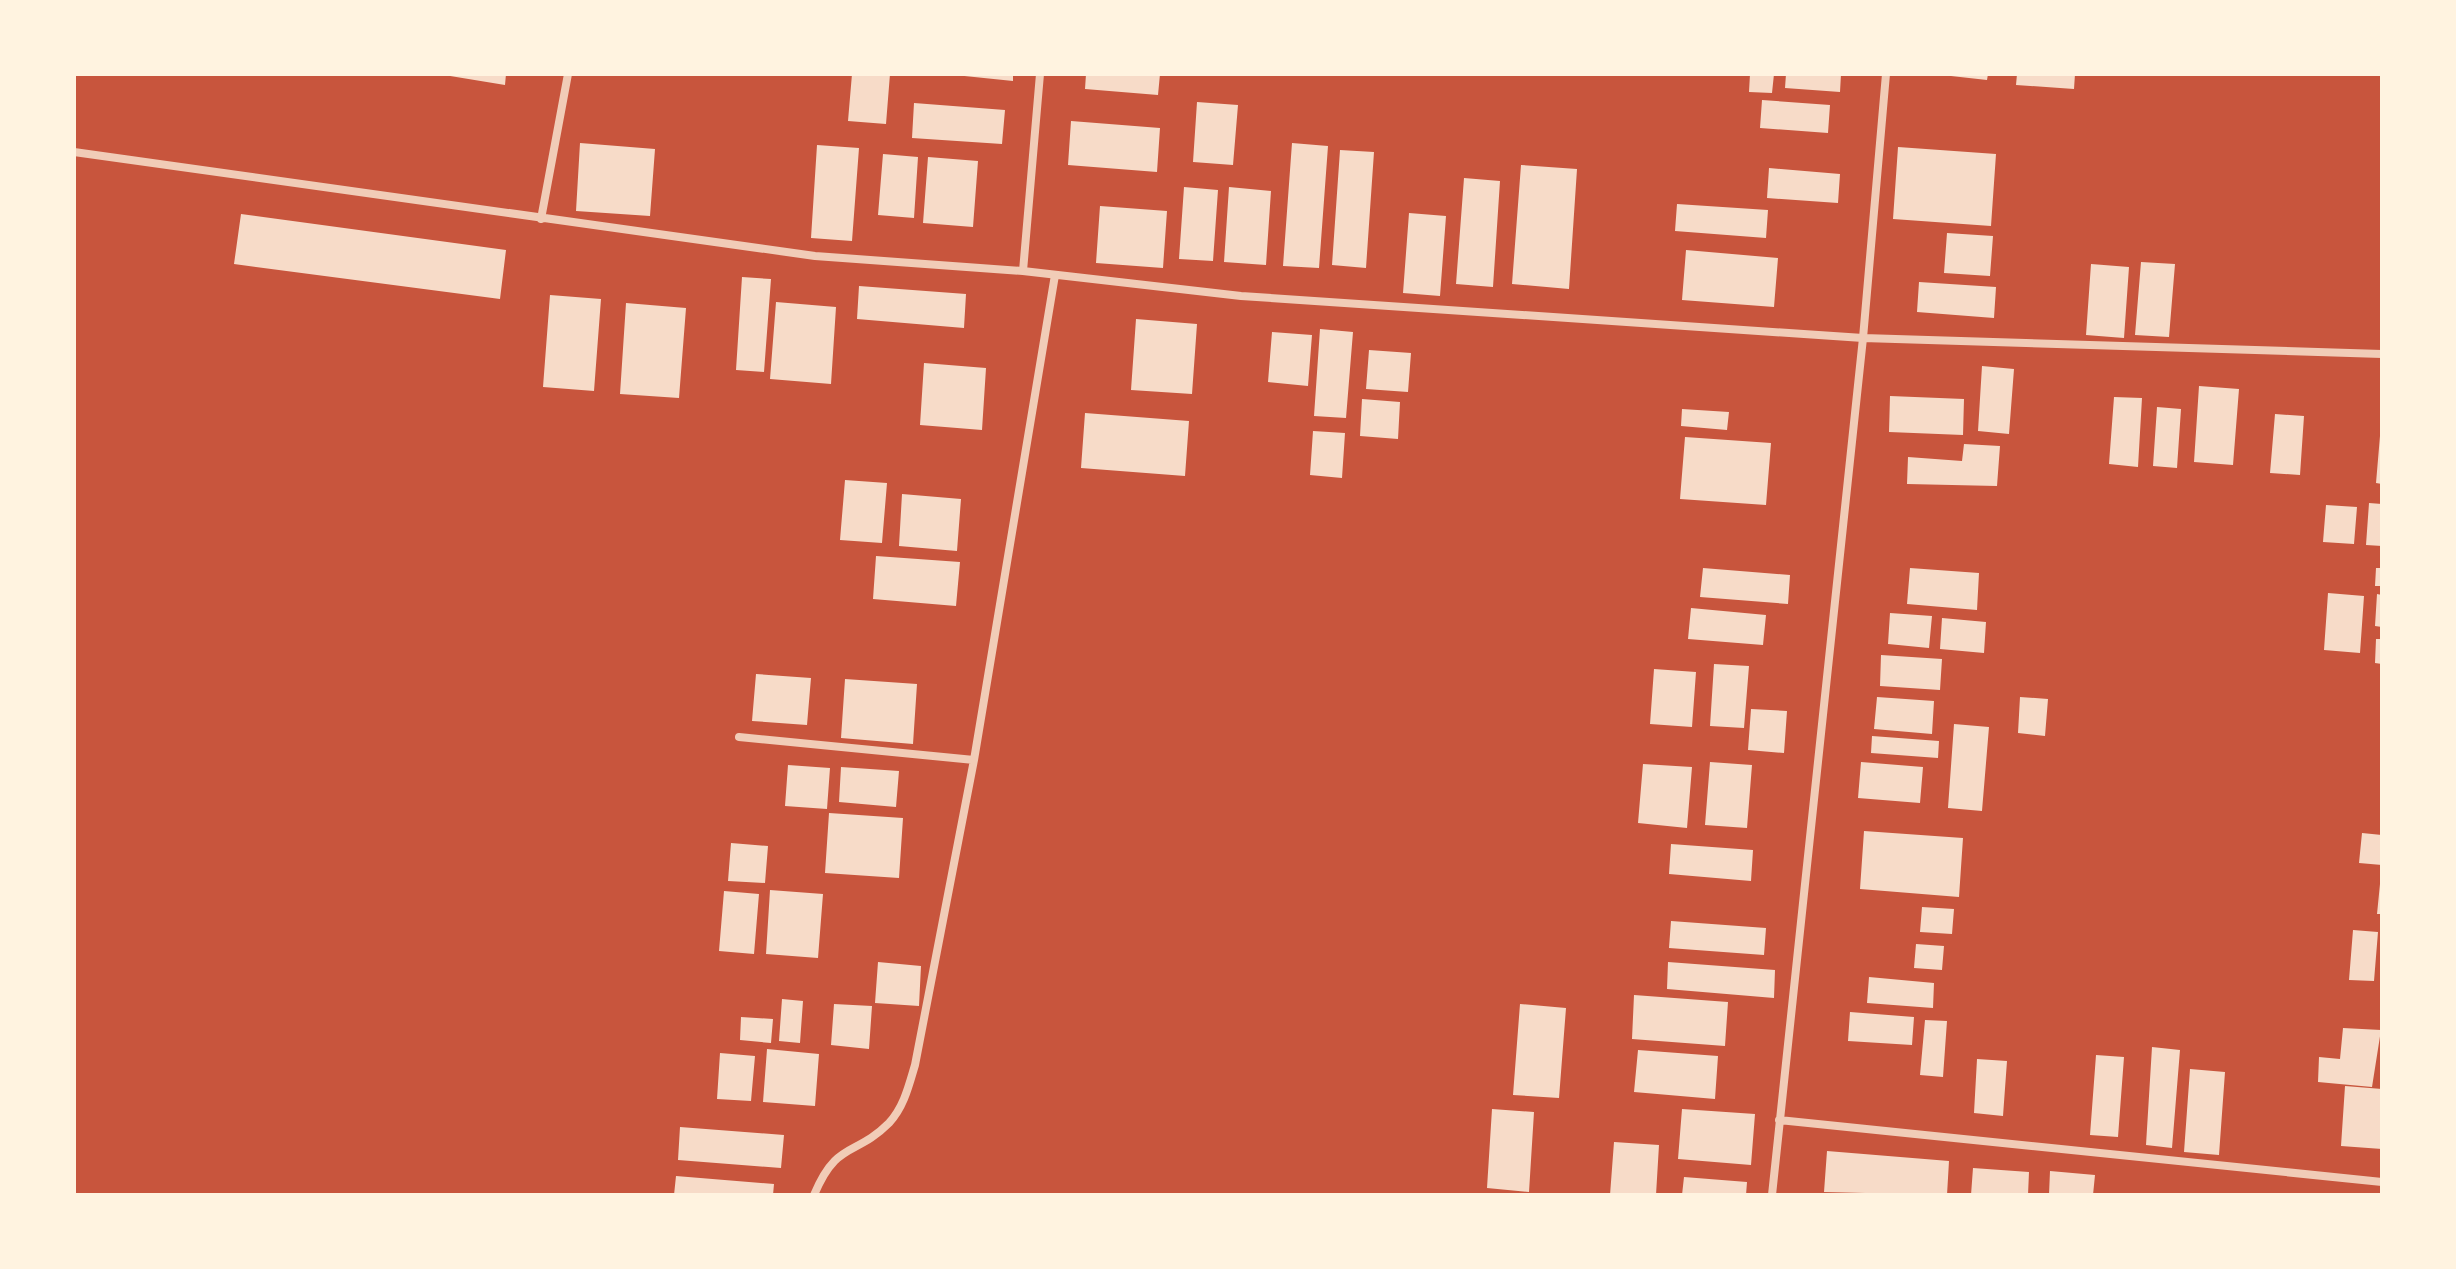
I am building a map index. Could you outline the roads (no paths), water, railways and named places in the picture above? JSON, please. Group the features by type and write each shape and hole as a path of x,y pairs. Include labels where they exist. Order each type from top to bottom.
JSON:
{"street":[{"path":"541,219 568,74"},
{"path":"1023,271 1040,74"},
{"path":"1772,1195 1863,338 1886,74"},
{"path":"74,152 815,256 1023,271 1241,296 1863,338 2382,354"},
{"path":"814,1195 824,1170 840,1153 872,1137 891,1121 906,1097 915,1065 974,760 1055,275"},
{"path":"739,737 974,760"},
{"path":"1779,1120 2382,1182"}]}
